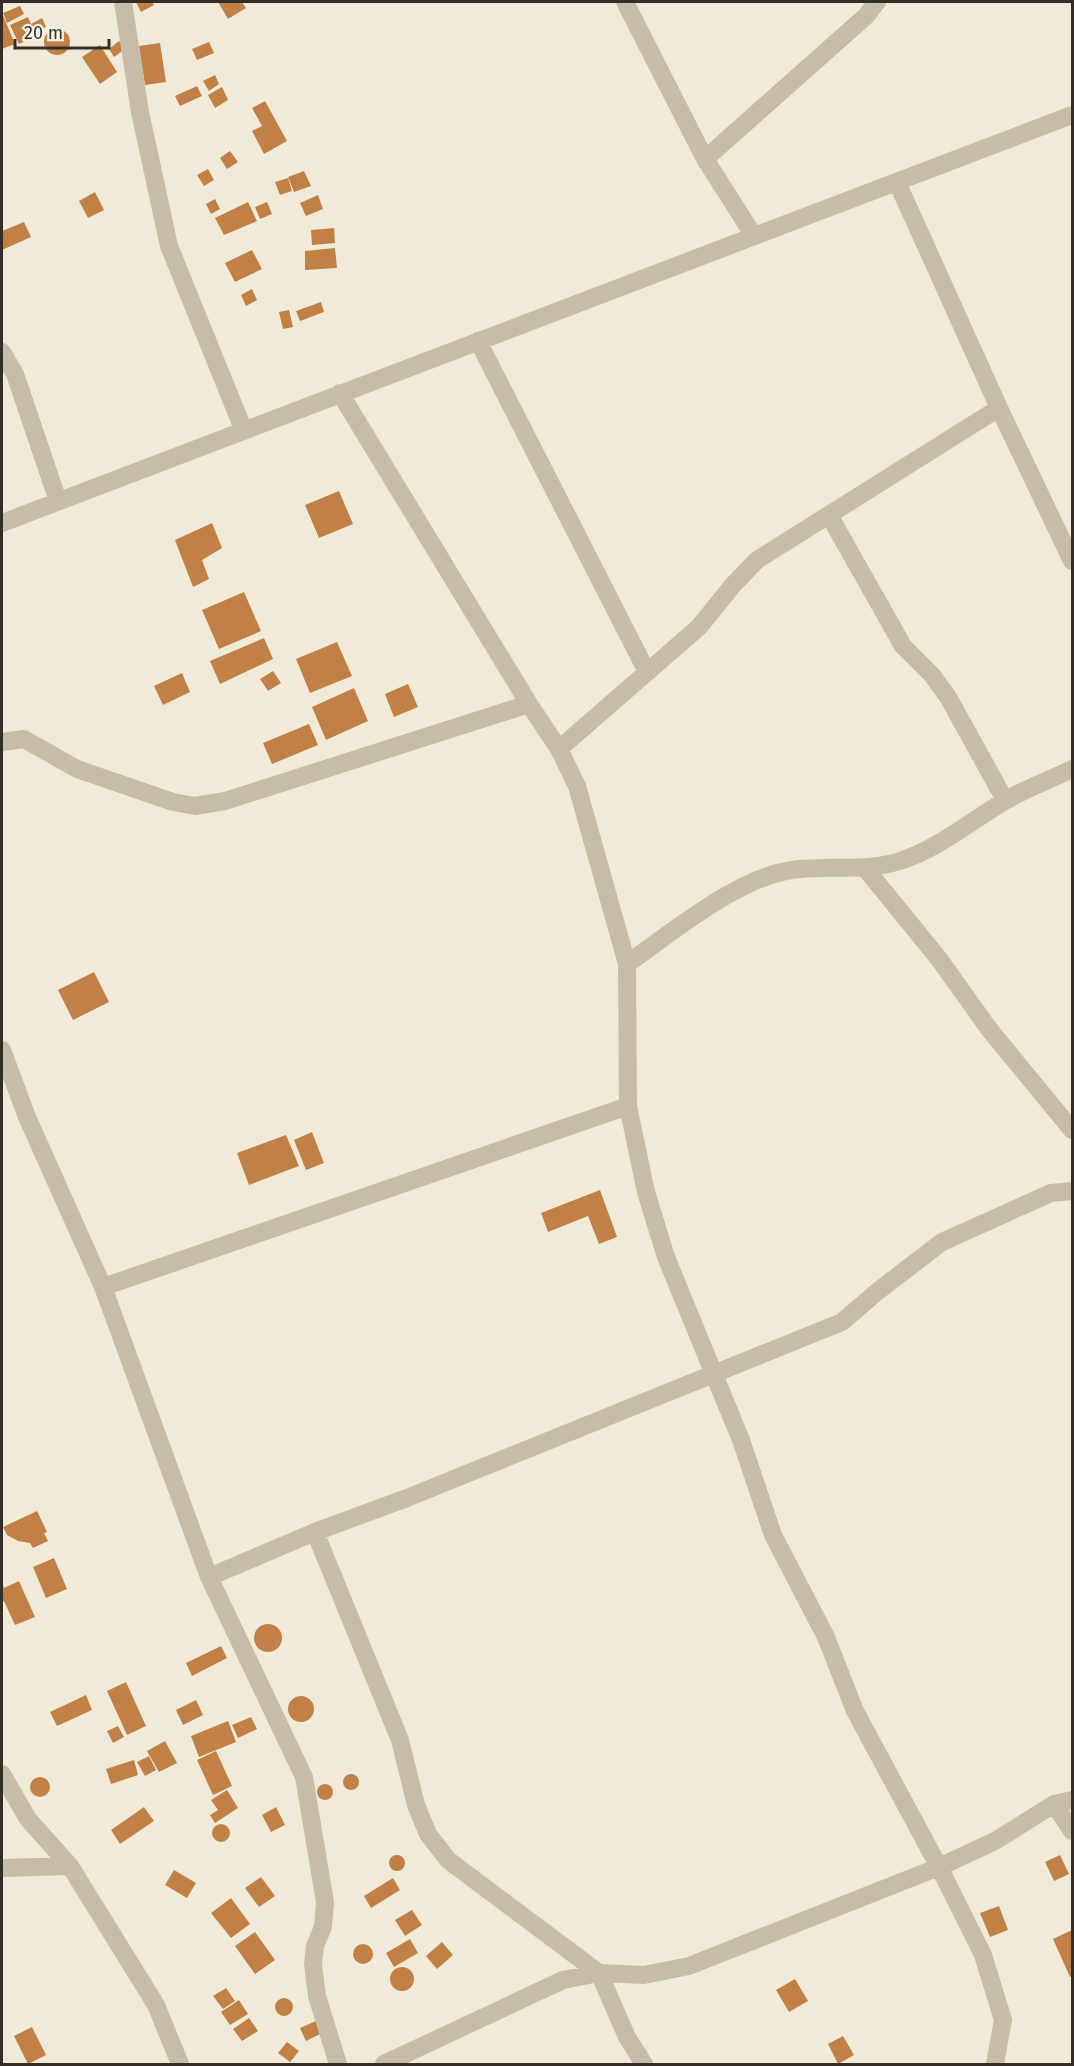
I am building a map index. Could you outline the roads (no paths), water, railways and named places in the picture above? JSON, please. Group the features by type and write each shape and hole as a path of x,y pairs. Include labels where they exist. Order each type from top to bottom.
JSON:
{"street":[{"path":"123,2 140,112 169,246 244,431"},
{"path":"625,2 705,159 754,236"},
{"path":"705,159 866,15 877,2"},
{"path":"2,523 1072,115"},
{"path":"897,182 999,408 1072,561"},
{"path":"478,341 647,672"},
{"path":"2,352 15,374 58,501"},
{"path":"340,393 529,704 559,749 577,786 627,964 628,1106 646,1192 666,1257 741,1440 773,1535 826,1637 855,1711 939,1868 982,1955 1003,2020 995,2064"},
{"path":"559,749 699,627 757,560 999,408"},
{"path":"829,515 903,646 932,675 948,697 1005,800"},
{"path":"2,742 24,739 77,769 173,802 195,806 225,801 529,704"},
{"path":"627,964 728,895 758,879 791,870 865,868 901,861 941,841 1005,800 1072,769"},
{"path":"865,868 939,959 989,1029 1072,1130"},
{"path":"2,1050 27,1117 103,1287 209,1577 304,1777 325,1902 323,1927 315,1946 313,1964 318,1996 338,2064"},
{"path":"103,1287 628,1106"},
{"path":"209,1577 315,1532 408,1498 484,1465 842,1322 942,1242 1051,1193 1072,1191"},
{"path":"315,1532 400,1740 416,1805 428,1834 448,1860 599,1973 627,2037 644,2064"},
{"path":"2,1774 28,1819 70,1866 156,2005 180,2064"},
{"path":"384,2064 563,1980 599,1973 644,1975 689,1966 939,1868 995,1841 1054,1804 1072,1800"},
{"path":"1054,1804 1072,1831"},
{"path":"2,1868 70,1866"}]}
